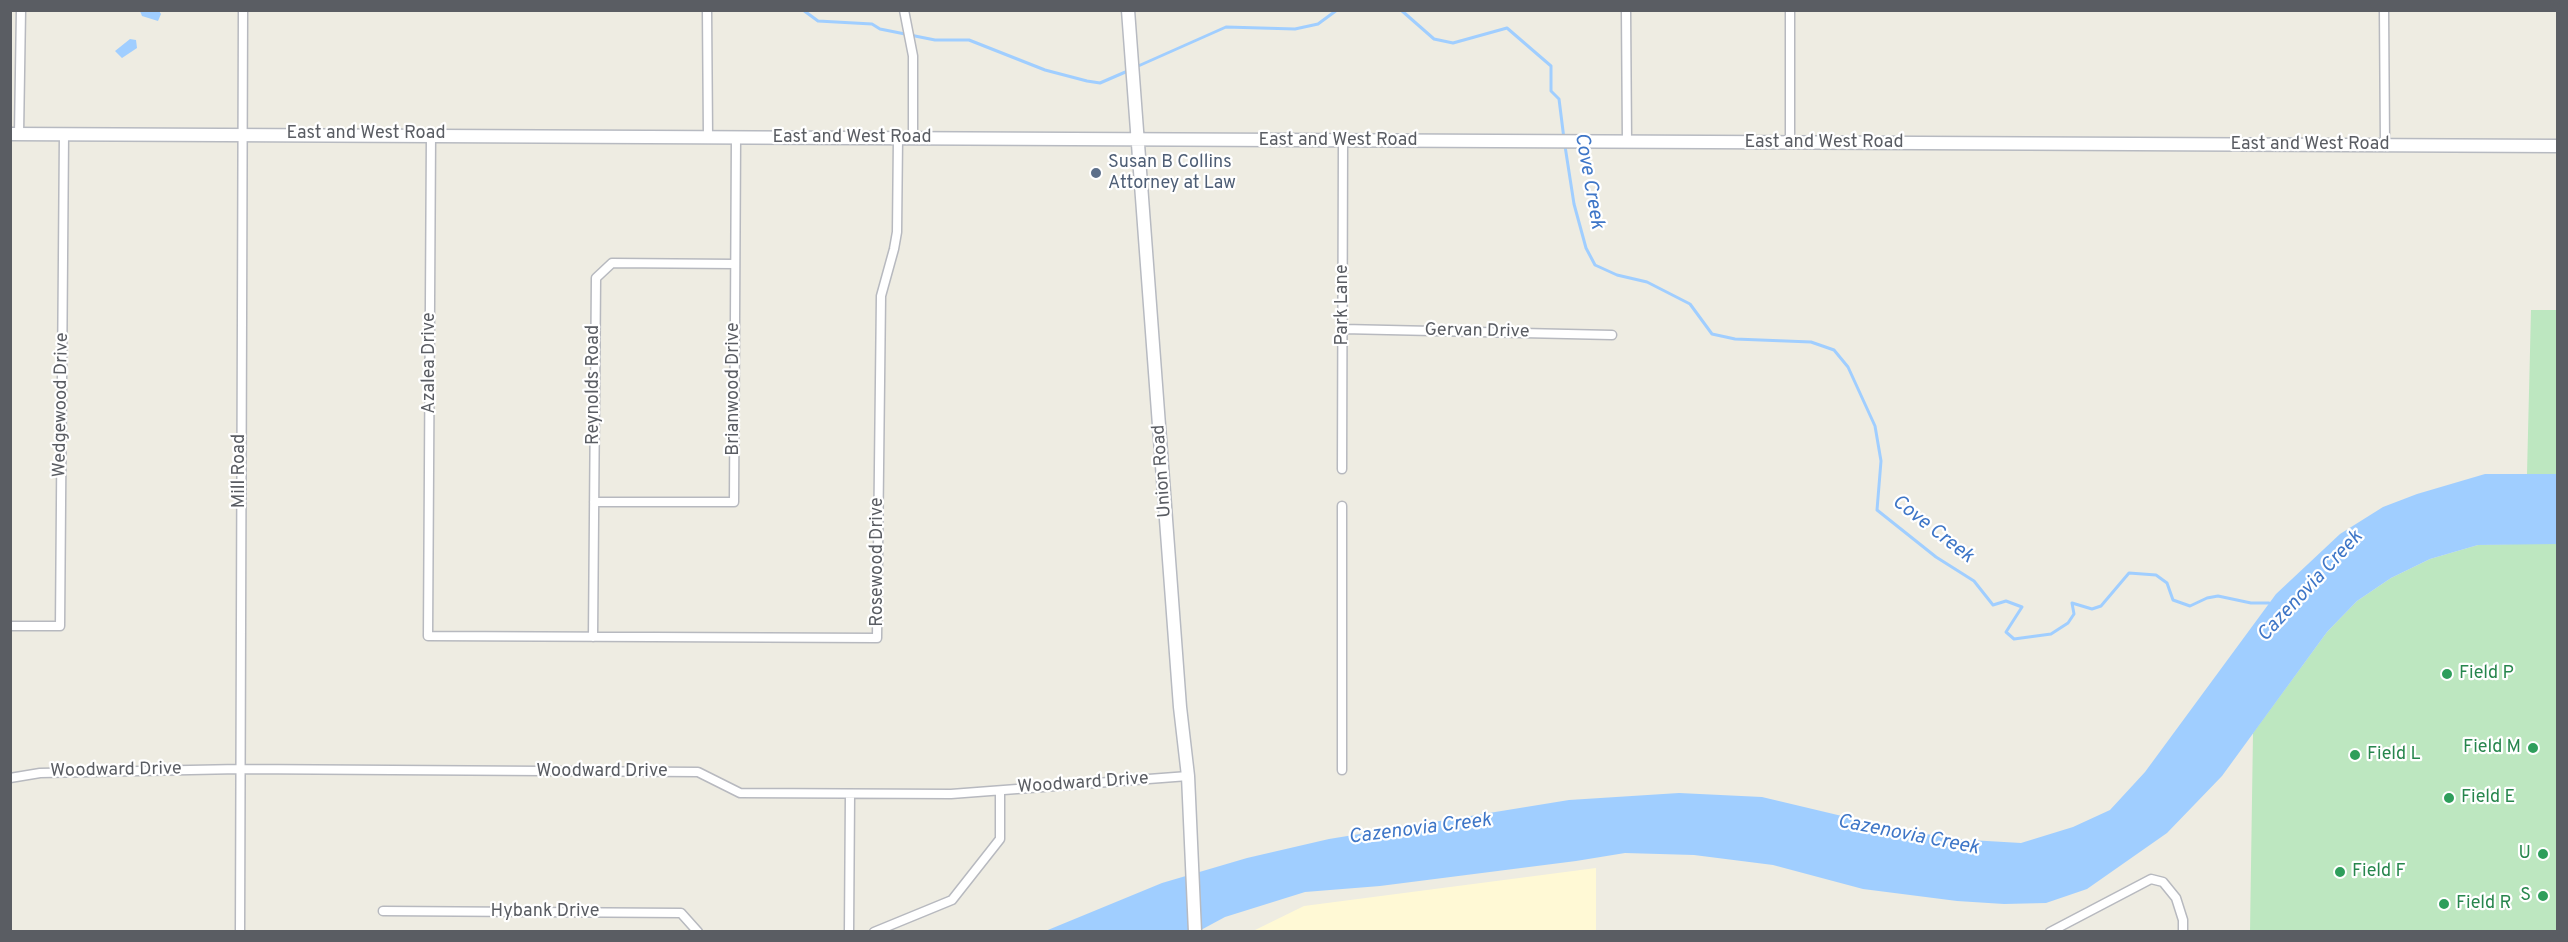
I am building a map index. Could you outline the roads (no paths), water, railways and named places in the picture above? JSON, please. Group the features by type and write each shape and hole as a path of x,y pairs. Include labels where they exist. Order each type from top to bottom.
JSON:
{"street":[{"path":"15,134 21,10"},
{"name":"Mill Road","path":"240,932 243,10"},
{"path":"707,10 708,137"},
{"path":"904,10 913,57 913,138"},
{"name":"Union Road","path":"1128,10 1188,776 1195,932"},
{"path":"1626,10 1627,142"},
{"path":"1790,10 1790,143"},
{"path":"2384,10 2385,145"},
{"name":"East and West Road","path":"15,134 243,133 1138,140 2558,146"},
{"name":"Wedgewood Drive","path":"10,626 60,626 64,134"},
{"name":"Azalea Drive","path":"428,592 431,134"},
{"name":"Brianwood Drive","path":"594,502 734,502 736,137"},
{"name":"Rosewood Drive","path":"428,592 428,636 877,638 881,296 897,232 898,138"},
{"name":"Park Lane","path":"1342,469 1343,141"},
{"name":"Reynolds Road","path":"593,637 596,278 612,263 735,264"},
{"name":"Gervan Drive","path":"1343,330 1612,335"},
{"path":"1342,506 1342,770"},
{"name":"Woodward Drive","path":"10,777 40,773 240,769 698,772 740,793 951,794 1188,776"},
{"path":"874,932 952,900 1000,839 1000,790"},
{"path":"849,932 850,794"},
{"path":"2050,932 2145,881 2158,880 2168,887 2180,909 2183,932"},
{"name":"Hybank Drive","path":"383,911 681,913 698,932"}],"water":[{"path":"140,11 159,11 161,14 158,21 142,16"},
{"path":"130,39 136,40 137,48 122,58 115,51"},
{"name":"Cazenovia Creek","path":"2485,474 2557,474 2557,544 2478,545 2430,559 2391,578 2357,601 2327,632 2222,776 2167,833 2087,889 2046,903 2004,904 1957,901 1863,889 1773,865 1694,855 1625,853 1380,886 1305,892 1225,917 1199,931 1043,932 1162,883 1247,858 1329,839 1569,800 1679,793 1762,797 1884,826 1953,839 2021,843 2073,827 2110,810 2145,772 2276,594 2340,534 2383,507 2417,494"}],"waterway":[{"name":"Cove Creek","path":"803,10 818,21 872,24 880,29 935,40 969,40 1045,70 1087,81 1100,83 1130,70"},
{"name":"Cove Creek","path":"1136,67 1226,27 1295,29 1318,24 1337,10"},
{"name":"Cove Creek","path":"1401,10 1434,39 1453,43 1507,28 1551,66 1551,91 1559,99 1564,139"},
{"name":"Cove Creek","path":"1565,146 1574,204 1586,248 1595,265 1617,275 1647,282 1690,304 1712,334 1735,339 1811,342 1834,350 1848,367 1875,426 1881,461 1877,510 1936,557 1974,581 1993,605 2006,601 2022,607 2006,632 2014,639 2051,634 2068,623 2074,614 2072,603 2092,609 2101,606 2129,573 2156,575 2167,583 2173,600 2190,606 2207,598 2218,596 2251,603 2269,603"}],"place":[{"name":"Susan B Collins Attorney at Law","path":"1096,173"},
{"name":"Field P","path":"2447,674"},
{"name":"Field M","path":"2533,748"},
{"name":"Field L","path":"2355,755"},
{"name":"Field E","path":"2449,798"},
{"name":"U","path":"2543,854"},
{"name":"Field F","path":"2340,872"},
{"name":"S","path":"2543,896"},
{"name":"Field R","path":"2444,904"}]}
